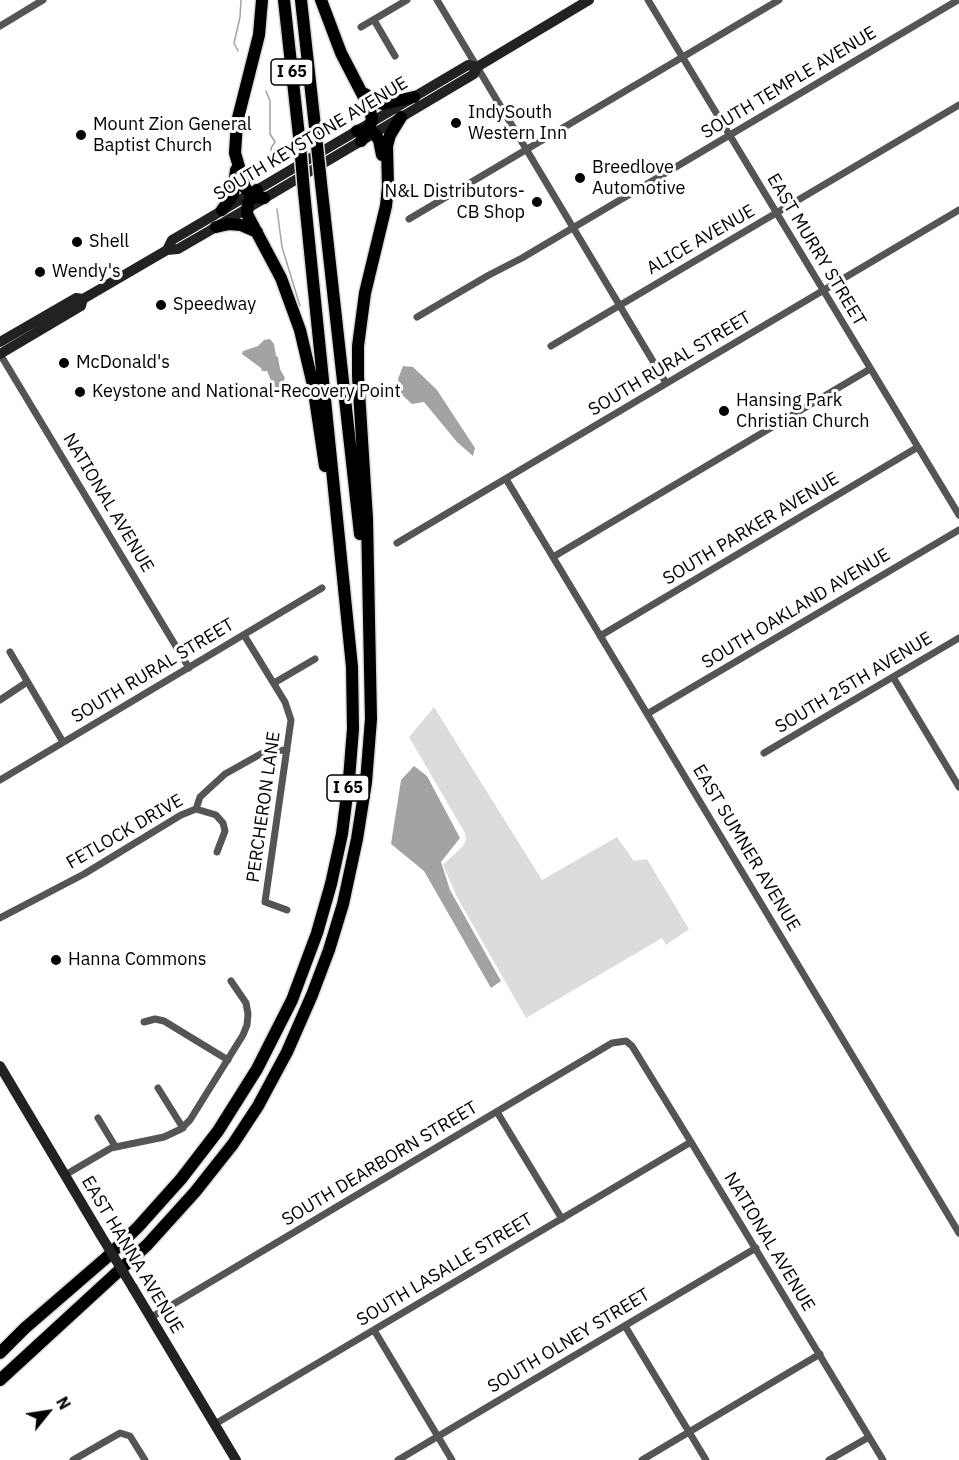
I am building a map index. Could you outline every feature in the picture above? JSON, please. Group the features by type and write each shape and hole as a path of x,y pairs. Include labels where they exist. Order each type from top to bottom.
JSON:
{"highway":[{"path":"222,210 233,195 237,162 235,139 237,122 259,35 262,0"},
{"name":"I 65","path":"0,1353 106,1258 153,1212 219,1131 247,1087 288,1008 320,923 342,834 353,729 352,667 284,0"},
{"name":"I 65","path":"0,1380 115,1276 178,1211 240,1134 287,1052 320,975 346,891 364,801 371,708 369,613 301,0"},
{"path":"321,0 341,54 370,109 366,132 379,140 387,167"},
{"path":"359,88 371,100 383,104 414,97"},
{"path":"369,613 367,519 358,346 365,293 386,206 388,140 401,117"},
{"path":"237,162 244,184 256,194 247,208 247,214 284,285 308,359 348,612"},
{"path":"216,227 229,224 247,226 257,232"},
{"path":"0,1391 115,1276"},
{"path":"0,1347 26,1328"}],"main road":[{"name":"SOUTH KEYSTONE AVENUE","path":"167,250 172,240 222,210 256,194 366,132 401,117 474,74 477,67 589,0"},
{"name":"SOUTH KEYSTONE AVENUE","path":"366,132 414,97 468,65 477,67"},
{"name":"SOUTH KEYSTONE AVENUE","path":"0,342 76,298 83,299 167,250 178,249 247,208"},
{"name":"SOUTH KEYSTONE AVENUE","path":"0,354 81,306 83,299"},
{"name":"EAST HANNA AVENUE","path":"0,1067 215,1424 232,1458"}],"street":[{"path":"0,26 43,0"},
{"path":"361,27 407,0"},
{"path":"437,0 666,383"},
{"name":"EAST MURRY STREET","path":"648,0 959,515"},
{"path":"410,219 779,0"},
{"name":"SOUTH TEMPLE AVENUE","path":"417,317 573,228 958,0"},
{"path":"374,20 395,56"},
{"name":"ALICE AVENUE","path":"551,346 959,105"},
{"name":"SOUTH RURAL STREET","path":"397,543 959,211"},
{"name":"NATIONAL AVENUE","path":"0,354 189,668"},
{"path":"553,557 870,369"},
{"name":"SOUTH PARKER AVENUE","path":"600,636 918,447"},
{"name":"EAST SUMNER AVENUE","path":"506,479 959,1233"},
{"name":"SOUTH OAKLAND AVENUE","path":"647,714 959,530"},
{"name":"SOUTH RURAL STREET","path":"0,780 322,588"},
{"name":"PERCHERON LANE","path":"244,635 285,702 291,720 265,902 287,910"},
{"name":"SOUTH 25TH AVENUE","path":"764,753 959,638"},
{"path":"10,652 63,742"},
{"path":"274,683 315,659"},
{"path":"893,677 959,788"},
{"path":"0,700 27,682"},
{"name":"FETLOCK DRIVE","path":"0,918 84,874 181,815 196,809 200,797 225,774 266,751 288,750"},
{"path":"196,809 216,815 223,823 225,831 217,852"},
{"path":"65,1175 115,1146 164,1137 183,1128 193,1116 243,1035 248,1019 246,1003 231,981"},
{"path":"144,1022 155,1019 164,1021 228,1060"},
{"name":"NATIONAL AVENUE","path":"626,1041 632,1046 691,1142 883,1460"},
{"name":"SOUTH DEARBORN STREET","path":"150,1318 612,1043 626,1041"},
{"path":"158,1088 183,1128"},
{"path":"497,1112 562,1219"},
{"path":"98,1118 115,1146"},
{"name":"SOUTH LASALLE STREET","path":"215,1424 691,1142"},
{"name":"SOUTH OLNEY STREET","path":"398,1460 756,1248"},
{"path":"625,1326 706,1460"},
{"path":"374,1330 452,1460"},
{"path":"642,1460 820,1354"},
{"path":"73,1460 120,1433 130,1436 145,1460"},
{"path":"829,1460 869,1437"}],"shaded area":[{"path":"270,339 274,344 280,369 285,378 283,382 285,385 281,391 273,385 267,371 262,371 242,354 243,351"},
{"path":"403,366 413,367 437,390 475,448 473,456 457,442 424,402 412,404 401,394 398,379"},
{"path":"434,707 542,880 617,837 634,861 647,859 689,929 666,945 662,938 526,1018 457,897 443,865 463,846 466,840 465,833 409,737"},
{"path":"414,766 427,776 460,838 441,862 450,890 501,981 491,988 424,871 391,844 401,780"}],"waterway":[{"path":"238,51 234,43 241,0"},
{"path":"266,91 270,101 270,134 275,142 271,148 273,165"},
{"path":"277,209 282,247 300,306"}],"place":[{"name":"IndySouth Western Inn","path":"456,123"},
{"name":"Mount Zion General Baptist Church","path":"81,135"},
{"name":"Breedlove Automotive","path":"580,178"},
{"name":"N&L Distributors- CB Shop","path":"537,202"},
{"name":"Shell","path":"77,242"},
{"name":"Wendy's","path":"40,272"},
{"name":"Speedway","path":"161,305"},
{"name":"McDonald's","path":"64,363"},
{"name":"Keystone and National-Recovery Point","path":"80,392"},
{"name":"Hansing Park Christian Church","path":"724,411"},
{"name":"Hanna Commons","path":"56,960"}]}
